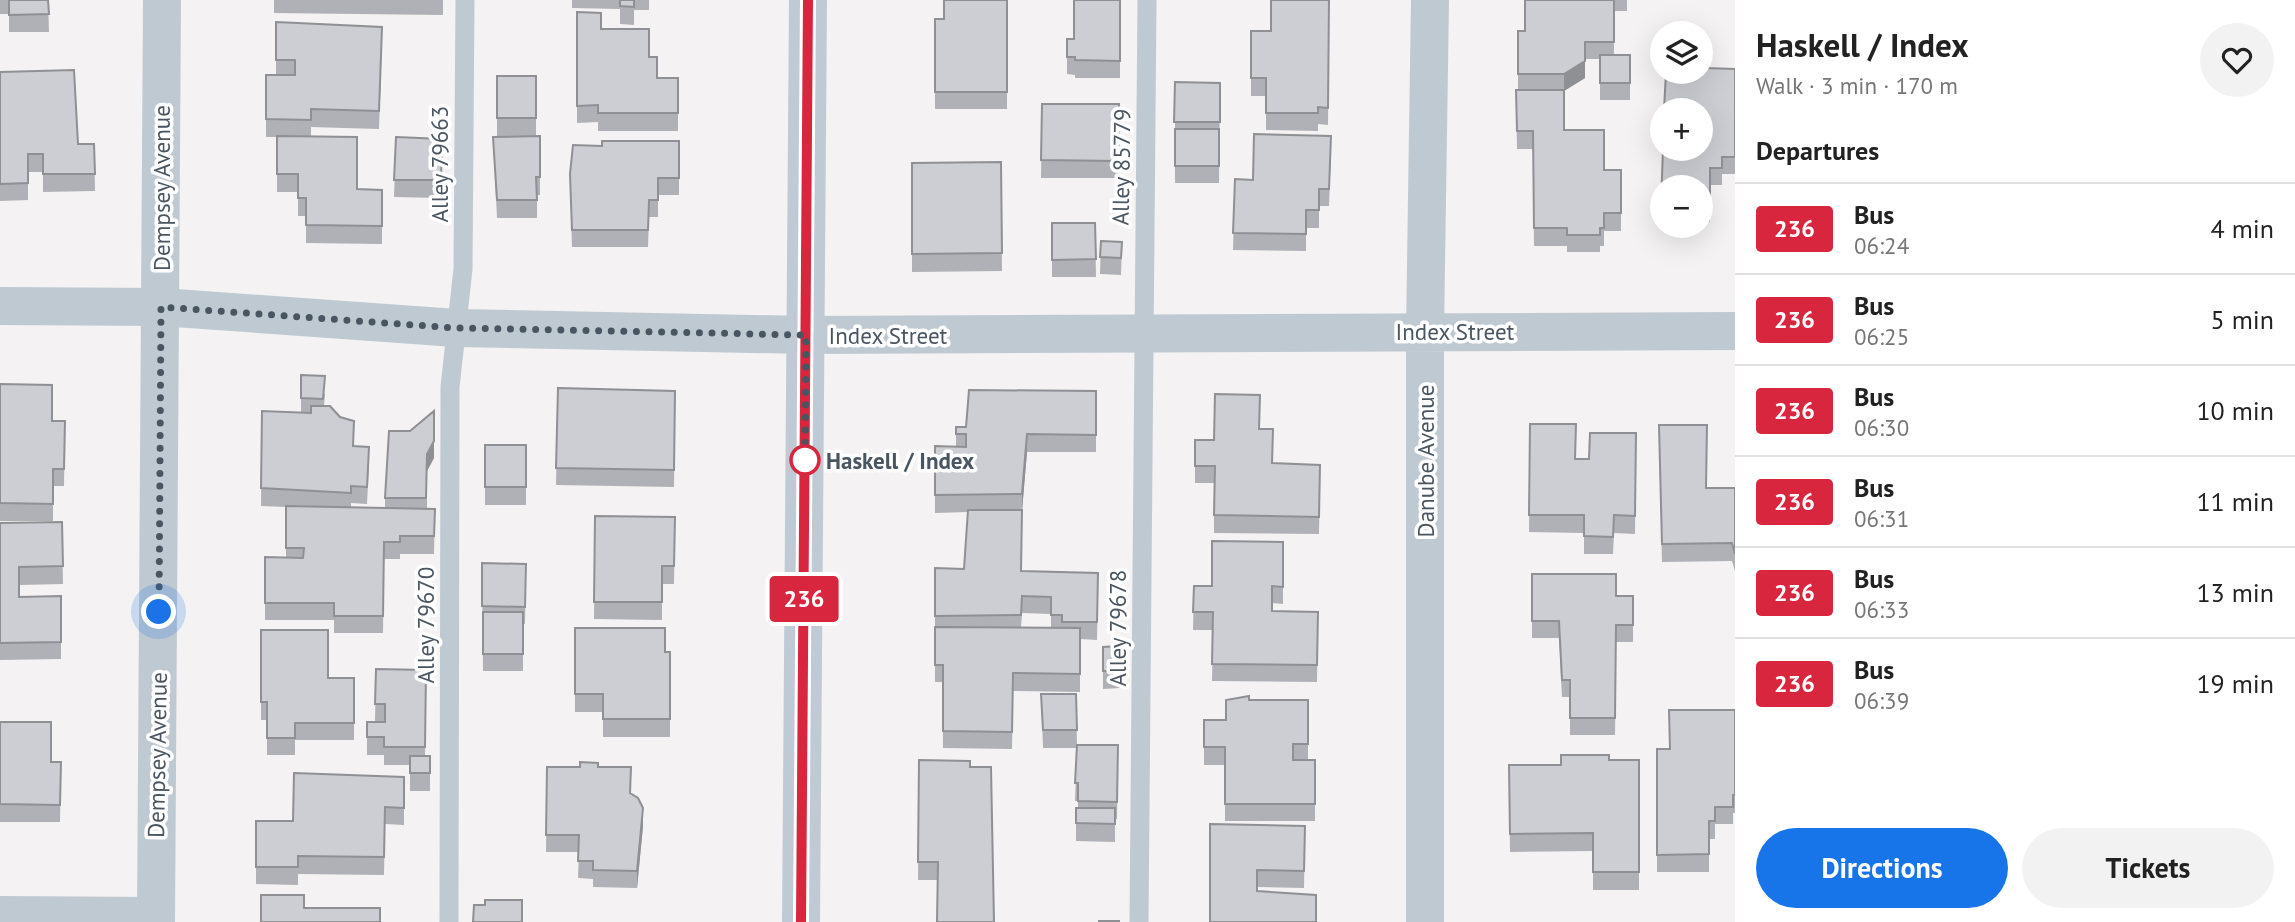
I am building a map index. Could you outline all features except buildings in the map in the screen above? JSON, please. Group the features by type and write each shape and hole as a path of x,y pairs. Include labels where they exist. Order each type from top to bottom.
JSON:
{"main road":[{"path":"801,922 808,0"}],"street":[{"name":"Dempsey Avenue","path":"156,919 162,0"},
{"name":"Danube Avenue","path":"1425,922 1425,331 1430,0"},
{"name":"Index Street","path":"0,306 161,307 456,328 806,335 1735,331"},
{"path":"0,915 156,919"}],"lane":[{"name":"Alley 79663","path":"456,328 463,269 465,0"},
{"name":"Alley 85779","path":"1143,335 1147,0"},
{"name":"Alley 79670","path":"449,922 450,387 456,328"},
{"name":"Alley 79678","path":"1139,922 1143,335"}],"bus line":[{"name":"236","path":"801,922 808,0"}],"place":[{"name":"Haskell / Index","path":"805,460"}],"route":[{"path":"159,612 161,307 456,328 806,335 805,466 805,460"}]}
